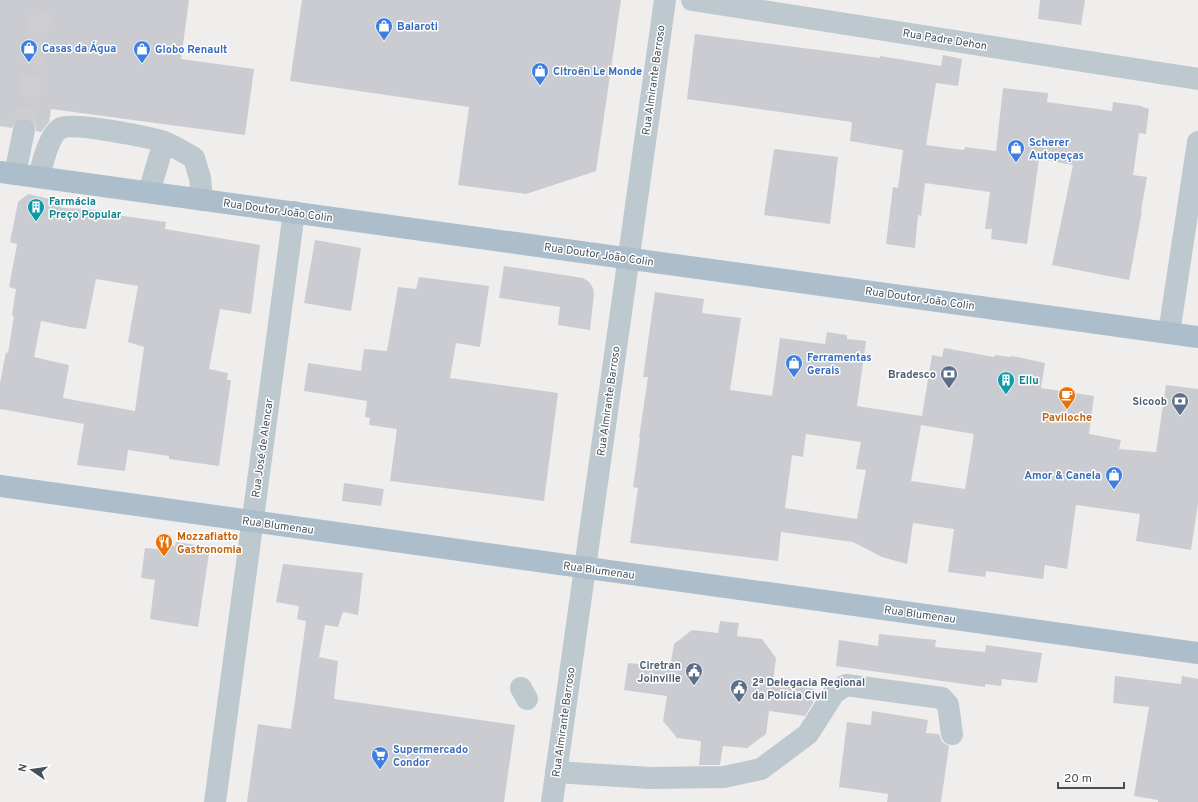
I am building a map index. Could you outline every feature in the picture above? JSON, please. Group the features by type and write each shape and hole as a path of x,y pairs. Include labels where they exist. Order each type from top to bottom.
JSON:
{"main road":[{"name":"Rua Doutor João Colin","path":"8,173 1198,337"},
{"name":"Rua Blumenau","path":"0,486 1198,653"}],"street":[{"name":"Rua Almirante Barroso","path":"552,802 665,0"},
{"name":"Rua Padre Dehon","path":"692,0 1198,79"},
{"path":"39,177 46,152 54,135 61,128 74,127 113,131 164,142 178,148 194,158 200,178 202,200"},
{"path":"8,173 24,130"},
{"path":"149,192 164,142"},
{"path":"1169,333 1198,142"},
{"name":"Rua José de Alencar","path":"215,802 294,212"},
{"path":"556,772 650,778 724,777 761,770 808,734 834,693 846,685 942,698 948,705 952,734"}],"building":[{"name":"Globo Renault","path":"0,0 189,0 181,59 254,69 245,135 51,109 49,122 41,132 36,131 36,126 33,121 26,118 20,118 15,121 12,128 0,126"},
{"path":"302,0 621,0 596,171 526,194 458,185 469,107 290,81"},
{"path":"1040,0 1085,0 1081,25 1038,19"},
{"path":"695,34 880,58 880,56 941,66 943,55 962,59 958,86 936,83 926,145 964,150 965,147 996,151 1003,88 1048,93 1047,102 1112,111 1113,102 1142,106 1149,109 1146,134 1139,133 1133,175 1147,177 1129,280 1052,265 1073,165 1039,159 1027,244 991,239 992,229 985,229 990,192 925,183 921,216 918,215 915,248 886,244 893,187 898,188 903,150 850,141 852,122 687,99"},
{"path":"774,149 838,157 830,224 764,215"},
{"path":"28,194 63,202 61,208 89,209 109,212 109,214 166,222 165,229 260,245 251,314 220,309 209,369 228,373 227,380 231,380 219,466 169,459 169,456 128,450 125,471 77,465 84,424 0,409 0,383 6,352 8,353 14,316 12,315 16,289 9,287 17,244 10,242 18,202","holes":["96,279 138,286 128,342 144,347 135,411 63,398 69,365 34,357 41,321 86,329"]},
{"path":"315,240 361,248 351,311 304,303"},
{"path":"504,266 583,278 589,282 593,288 594,294 590,330 558,325 560,307 499,298"},
{"path":"419,277 489,286 480,347 456,343 450,378 558,393 544,501 390,481 397,429 369,425 370,418 365,417 367,401 304,391 308,363 361,371 364,349 387,351 398,287 416,289"},
{"path":"655,292 704,299 702,313 741,318 730,390 772,396 780,338 825,344 827,332 847,335 847,339 866,341 857,406 922,416 932,355 942,357 944,348 994,357 995,355 1012,356 1045,363 1041,388 1094,396 1089,434 1121,440 1119,449 1156,452 1166,385 1198,389 1198,504 1191,550 1136,541 1140,514 1076,505 1067,569 1045,565 1043,579 986,571 985,577 948,572 954,529 913,523 907,564 882,557 853,542 781,532 778,561 630,543 638,488 633,487 648,377 643,377","holes":["921,425 974,434 965,489 911,481","806,434 861,442 856,469 866,470 857,519 785,508 792,455 803,457"]},
{"path":"344,483 384,489 381,506 342,501"},
{"path":"176,542 210,547 198,627 150,619 155,580 141,578 145,548 169,550 170,545 175,546"},
{"name":"Supermercado Condor","path":"283,564 363,573 358,615 343,612 338,627 325,625 319,657 338,661 334,699 515,725 504,802 247,802 258,724 291,729 306,621 297,619 299,606 276,602"},
{"name":"2ª Delegacia Regional da Polícia Civil","path":"720,621 739,623 737,636 762,639 776,658 773,682 815,689 813,703 805,716 769,711 766,734 747,748 723,746 720,765 699,765 701,741 677,738 663,721 667,696 624,690 628,663 670,667 674,644 692,630 718,633"},
{"path":"879,634 936,640 935,647 985,652 986,645 1042,653 1037,683 1002,679 1001,686 985,684 985,687 836,666 839,640 878,646"},
{"path":"1115,676 1181,684 1182,676 1198,679 1198,802 1158,802 1158,800 1134,796 1149,707 1113,703"},
{"path":"872,711 928,720 926,733 939,734 942,742 949,746 941,802 887,802 888,794 839,787 847,722 871,725"}],"tunnel":[{"path":"24,130 42,0"}],"place":[{"name":"Balaroti","path":"384,41"},
{"name":"Casas da Água","path":"29,63"},
{"name":"Globo Renault","path":"142,64"},
{"name":"Citroën Le Monde","path":"540,86"},
{"name":"Scherer Autopeças","path":"1016,163"},
{"name":"Farmácia Preço Popular","path":"36,222"},
{"name":"Ferramentas Gerais","path":"794,378"},
{"name":"Bradesco","path":"949,389"},
{"name":"Ellu","path":"1006,395"},
{"name":"Paviloche","path":"1067,410"},
{"name":"Sicoob","path":"1180,416"},
{"name":"Amor & Canela","path":"1114,490"},
{"name":"Mozzafiatto Gastronomia","path":"164,557"},
{"name":"Ciretran Joinville","path":"694,686"},
{"name":"2ª Delegacia Regional da Polícia Civil","path":"739,703"},
{"name":"Supermercado Condor","path":"380,770"}]}
